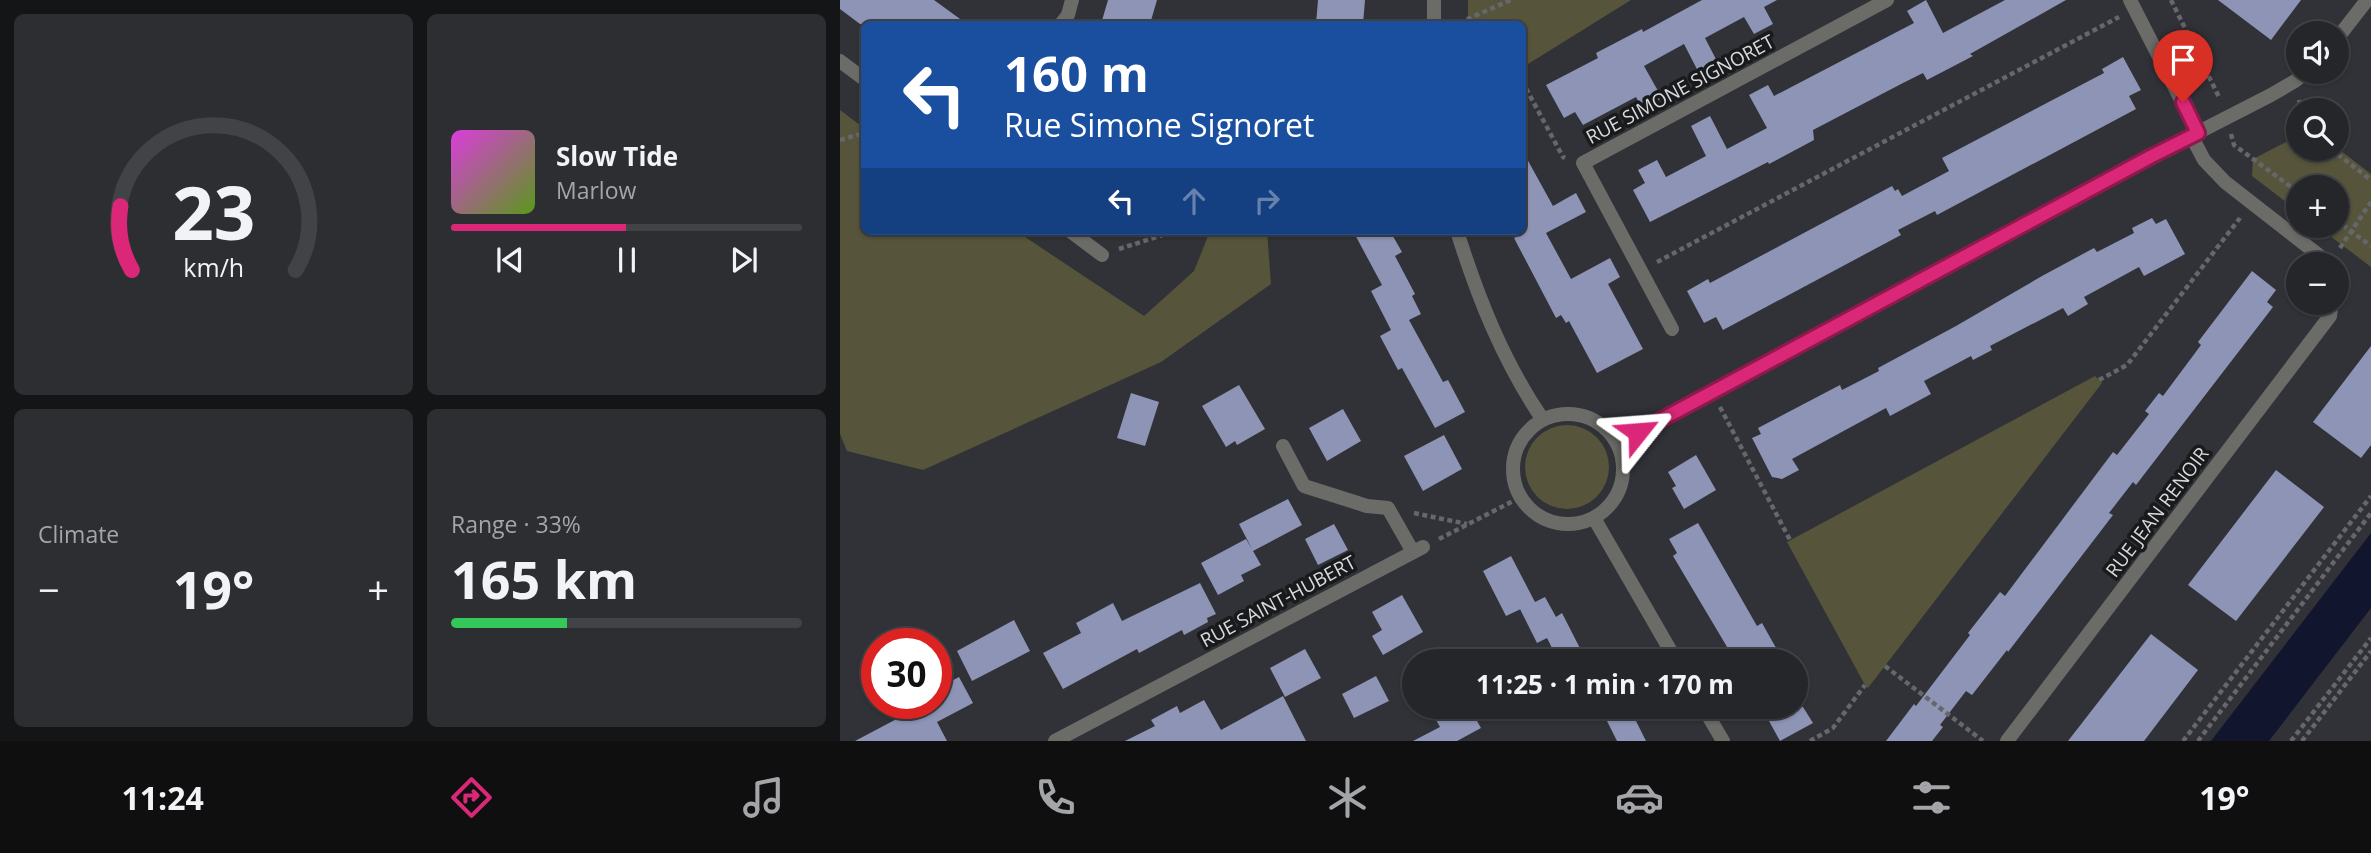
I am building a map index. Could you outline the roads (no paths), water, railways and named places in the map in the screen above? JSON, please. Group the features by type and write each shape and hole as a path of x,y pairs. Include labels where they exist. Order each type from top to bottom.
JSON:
{"street":[{"path":"1063,21 1072,0"},
{"path":"1434,0 1434,21"},
{"name":"RUE SIMONE SIGNORET","path":"1672,329 1583,163 1887,0"},
{"path":"2349,23 2367,0"},
{"path":"2132,4 2195,135 2204,160 2225,182 2314,252"},
{"path":"840,61 861,77"},
{"path":"1618,446 1638,432 2140,162 2291,84"},
{"path":"1075,235 1102,255"},
{"path":"1458,235 1491,329 1515,376 1543,420"},
{"name":"RUE JEAN RENOIR","path":"2007,741 2330,315"},
{"path":"1559,414 1577,414 1594,420 1608,431 1618,446 1623,461 1623,478 1617,494 1607,508 1594,518 1561,524 1546,519 1531,510 1514,481 1513,463 1518,445 1528,430 1559,414"},
{"name":"RUE SAINT-HUBERT","path":"1055,741 1418,550 1388,508 1367,506 1304,485 1283,446"},
{"path":"1594,518 1670,649"},
{"path":"1710,719 1723,741"}],"water":[{"path":"2371,533 2371,608 2269,741 2211,741"}]}
